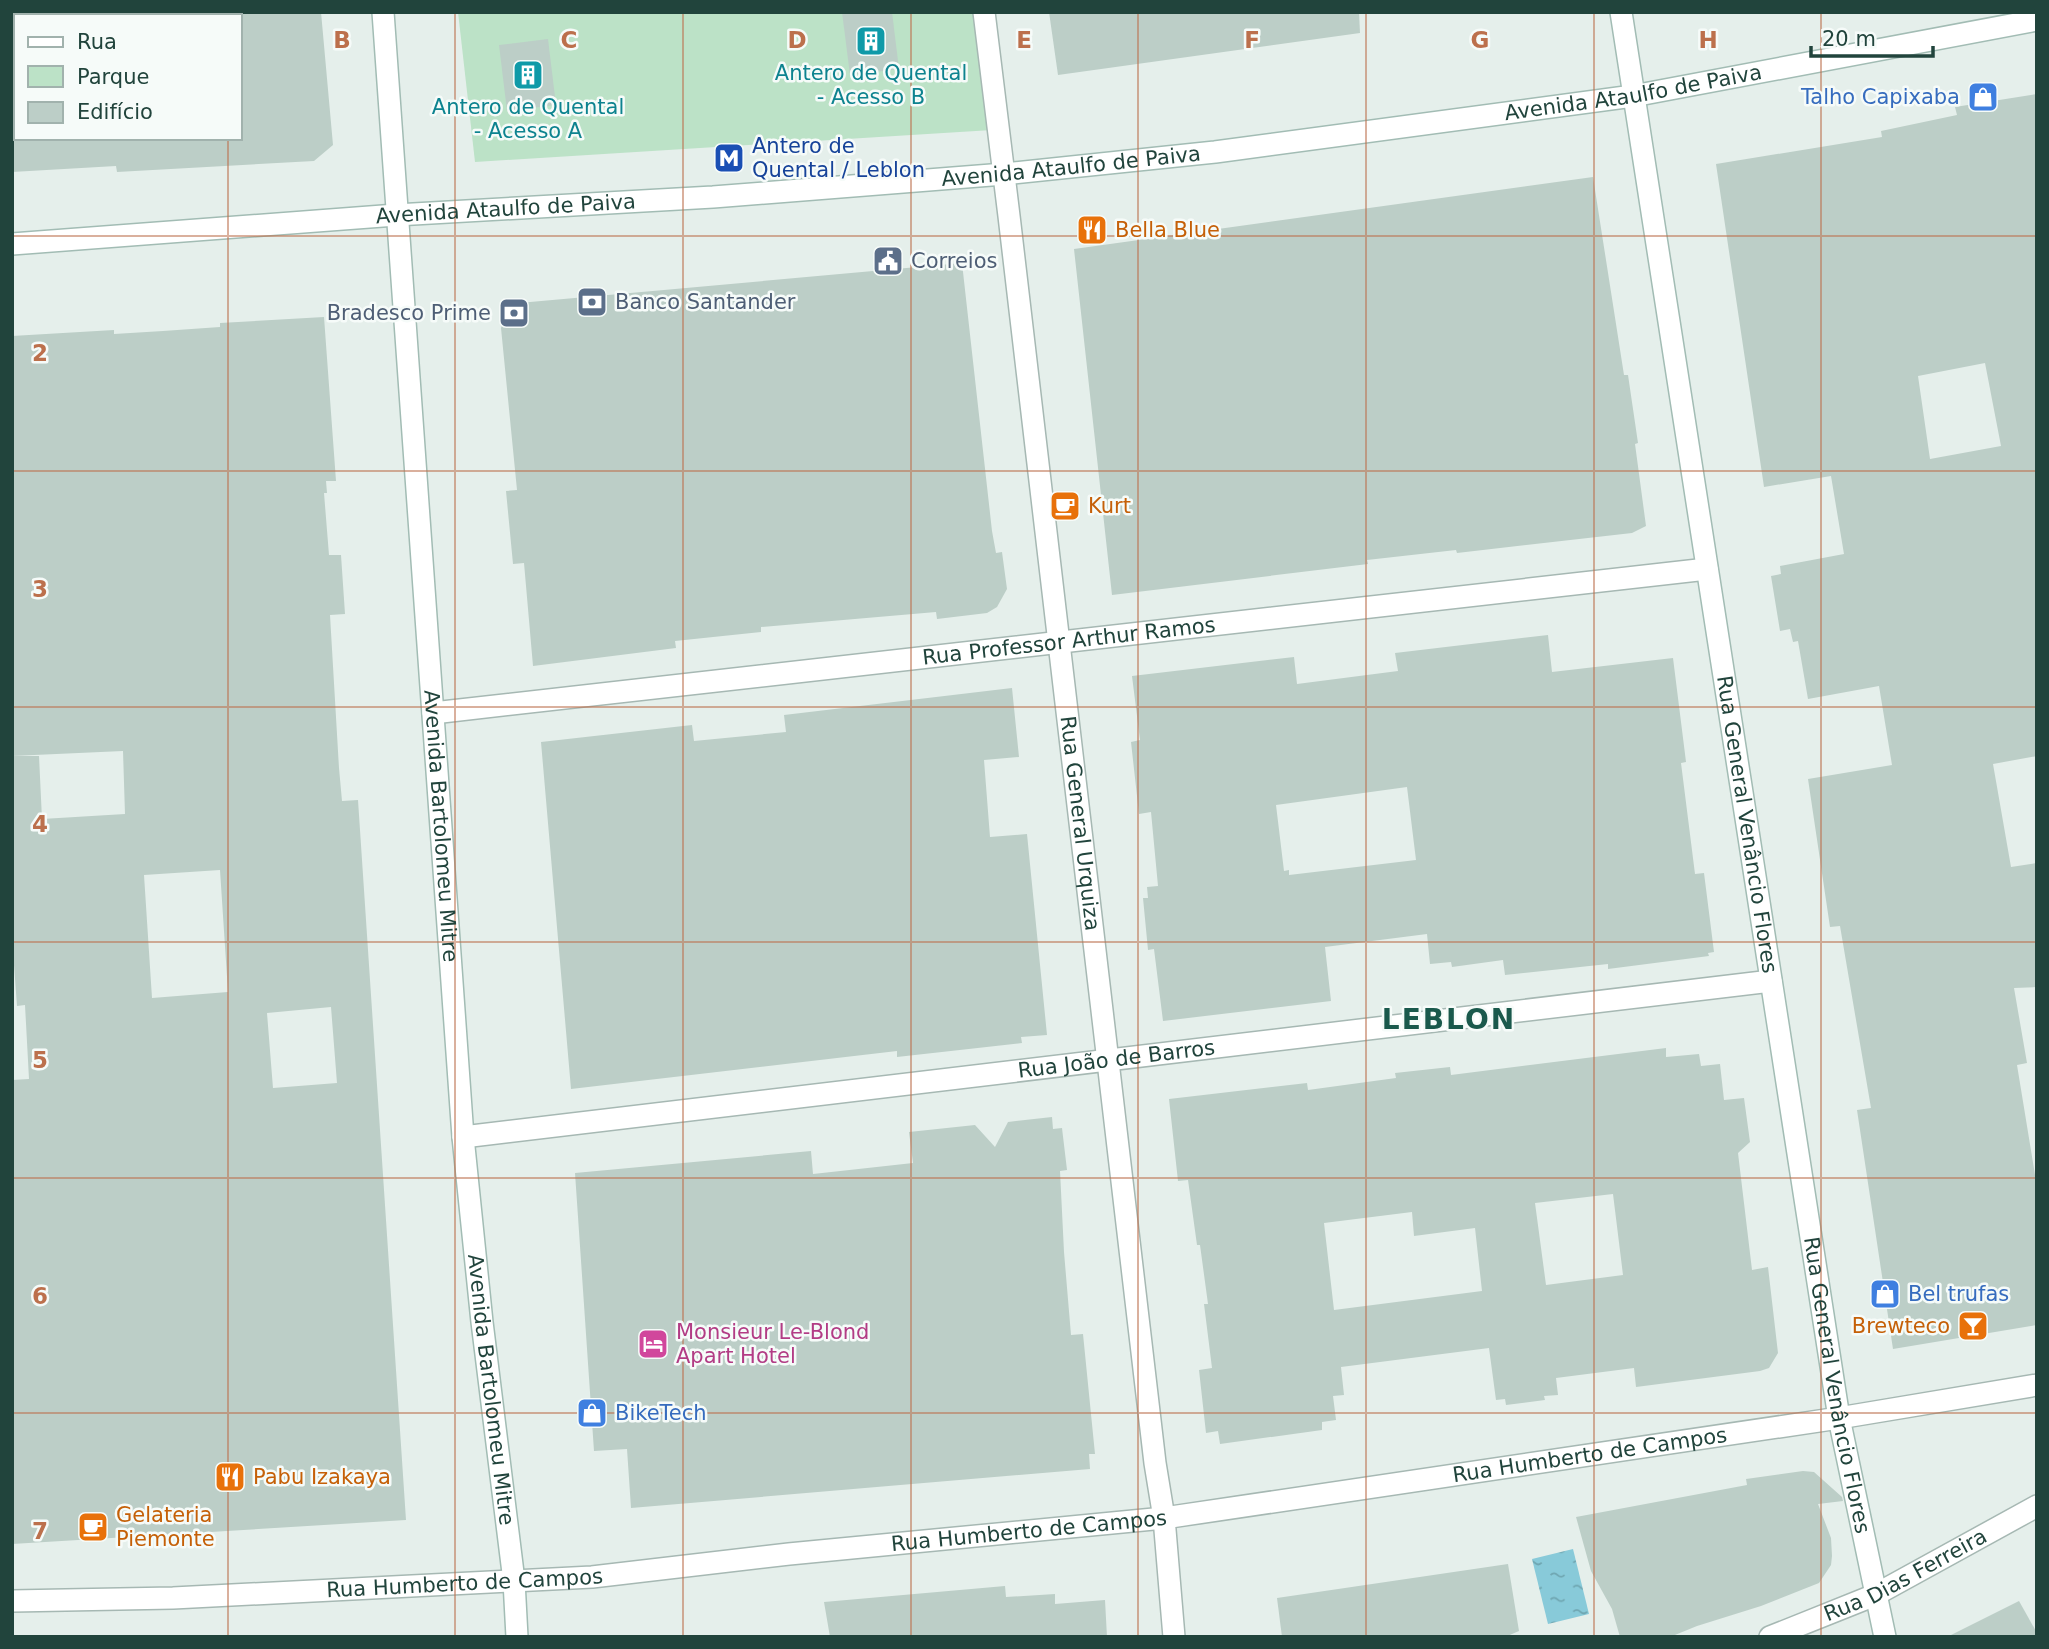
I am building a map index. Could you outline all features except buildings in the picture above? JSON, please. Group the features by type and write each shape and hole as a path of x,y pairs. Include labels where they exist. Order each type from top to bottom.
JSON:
{"street":[{"name":"Avenida Bartolomeu Mitre","path":"383,12 463,1137 514,1581 517,1637"},
{"name":"Rua General Urquiza","path":"984,12 1154,1463 1164,1518 1174,1637"},
{"name":"Rua General Venâncio Flores","path":"1621,12 1839,1418 1885,1637"},
{"name":"Avenida Ataulfo de Paiva","path":"12,244 396,215 636,203 1004,174 1215,152 1633,96 2037,20"},
{"name":"Rua Professor Arthur Ramos","path":"433,713 1707,569"},
{"name":"Rua João de Barros","path":"463,1137 1770,981"},
{"name":"Rua Humberto de Campos","path":"12,1601 173,1598 592,1577 789,1554 1164,1518 1839,1418 2037,1385"},
{"name":"Rua Dias Ferreira","path":"1770,1637 1875,1595 2037,1506"}],"green space":[{"path":"458,12 976,12 992,130 475,162"}],"water":[{"path":"1573,1549 1589,1614 1548,1624 1532,1559"}],"place":[{"name":"Antero de Quental - Acesso B","path":"871,41"},
{"name":"Antero de Quental - Acesso A","path":"528,75"},
{"name":"Talho Capixaba","path":"1983,97"},
{"name":"Antero de Quental / Leblon","path":"729,158"},
{"name":"Bella Blue","path":"1092,230"},
{"name":"Correios","path":"888,261"},
{"name":"Banco Santander","path":"592,302"},
{"name":"Bradesco Prime","path":"514,313"},
{"name":"Kurt","path":"1065,506"},
{"name":"Bel trufas","path":"1885,1294"},
{"name":"Brewteco","path":"1973,1326"},
{"name":"Monsieur Le-Blond Apart Hotel","path":"653,1344"},
{"name":"BikeTech","path":"592,1413"},
{"name":"Pabu Izakaya","path":"230,1477"},
{"name":"Gelateria Piemonte","path":"93,1527"}],"district":[{"name":"LEBLON","path":"1449,1019"}]}
